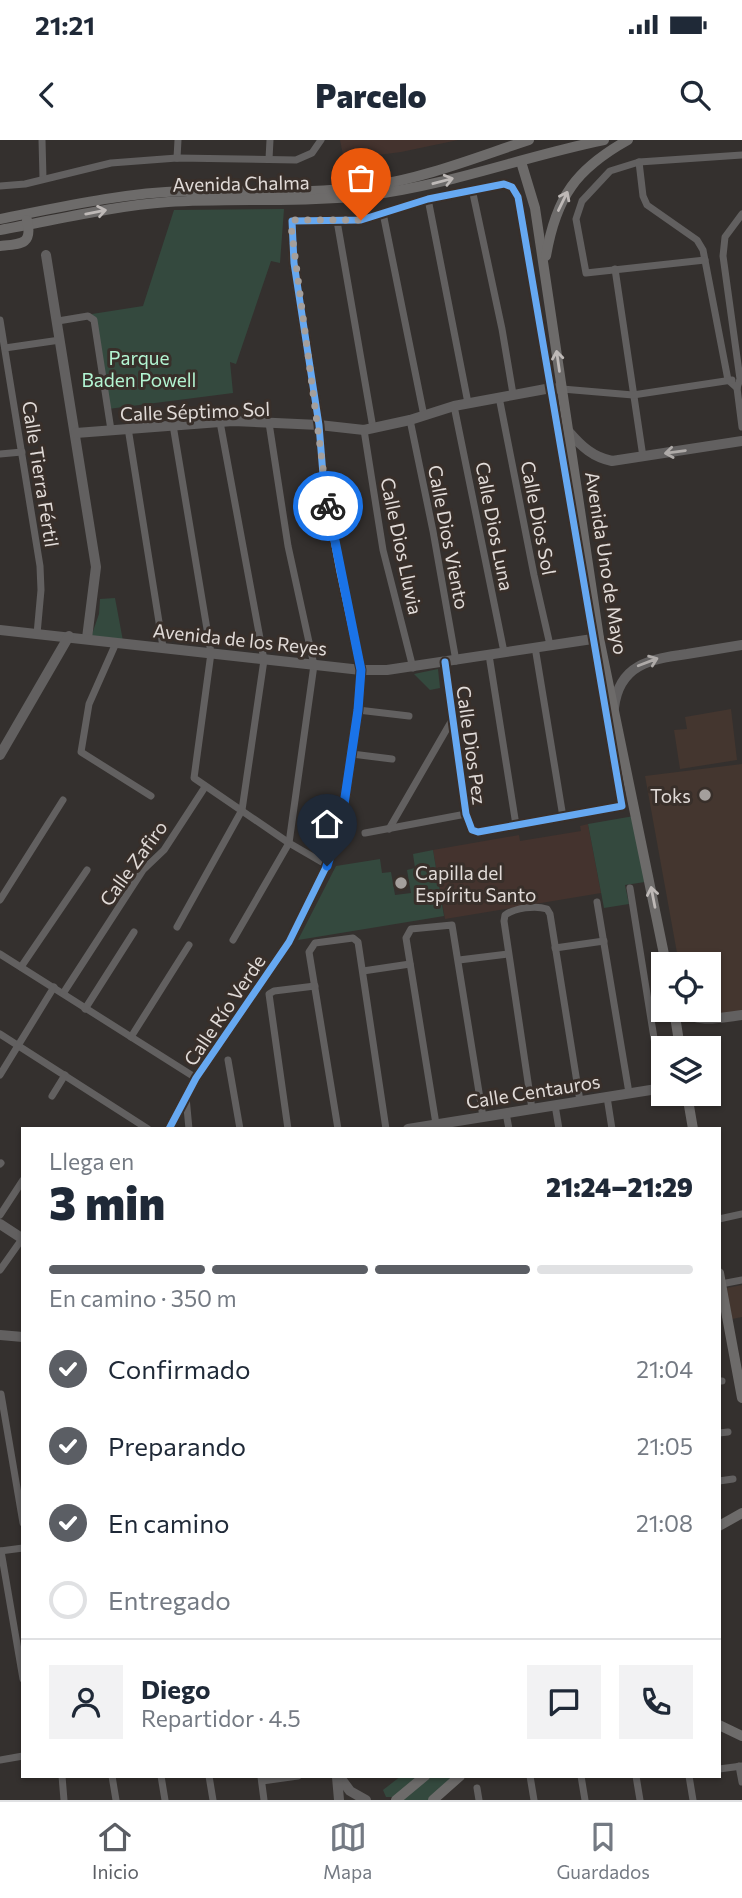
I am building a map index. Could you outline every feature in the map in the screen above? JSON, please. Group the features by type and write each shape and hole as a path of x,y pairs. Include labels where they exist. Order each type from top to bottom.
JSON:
{"main road":[{"name":"Avenida Chalma","path":"408,184 529,140"},
{"name":"Avenida Chalma","path":"0,219 27,220 172,202 326,199 408,184 604,140"},
{"path":"544,266 555,219 576,177 596,160 628,140"},
{"name":"Avenida Uno de Mayo","path":"523,165 535,208 557,389 569,432 597,638 614,715 626,792 648,867 664,952"},
{"name":"Avenida Chalma","path":"0,230 27,220"},
{"path":"0,246 26,241 30,234 27,220"},
{"path":"689,1106 693,1127"},
{"path":"721,1289 725,1334 740,1376 742,1398"},
{"path":"721,1525 742,1513"},
{"path":"721,1726 742,1736"},
{"path":"396,1800 423,1778"},
{"path":"437,1797 458,1778"}],"street":[{"path":"42,140 43,178"},
{"path":"177,158 178,140"},
{"path":"269,159 270,140"},
{"path":"0,180 4,185 25,184 111,163 177,158 296,160 306,158 319,143"},
{"path":"705,260 591,273 585,271 576,219 582,201 610,172 639,162 742,155"},
{"path":"639,162 643,196 647,205 697,240 703,250 728,380 737,388"},
{"path":"292,221 361,220 428,199 472,188 504,184 512,187 518,197 557,389 597,638 626,792 622,806 516,825 489,655"},
{"path":"472,188 513,394"},
{"path":"428,199 468,403"},
{"path":"383,213 424,416"},
{"path":"742,214 724,237 723,256 741,378 737,388 742,427"},
{"name":"Calle Río Verde","path":"170,1127 196,1078 289,942 327,866 343,811 358,710 361,670 324,487 319,425 294,263 292,221"},
{"name":"Calle Dios Lluvia","path":"337,221 369,429 383,550 413,668"},
{"path":"46,255 96,567 87,638"},
{"path":"615,269 643,457"},
{"path":"58,321 88,316 94,320 111,430"},
{"name":"Calle Tierra Fértil","path":"0,320 40,566 37,634"},
{"path":"5,348 60,340"},
{"path":"557,389 634,395 741,378"},
{"name":"Calle Séptimo Sol","path":"76,433 220,422 369,429 468,403 557,389"},
{"name":"Calle Dios Sol","path":"499,397 550,645"},
{"name":"Calle Dios Luna","path":"454,406 504,652"},
{"name":"Calle Dios Viento","path":"410,420 456,661"},
{"path":"177,927 242,810 264,660 220,422"},
{"path":"233,940 289,843 314,665 288,546 269,423"},
{"path":"173,425 211,653 194,778 327,866"},
{"path":"128,428 163,648"},
{"path":"569,432 589,453 612,461 742,441"},
{"path":"0,454 22,452"},
{"name":"Avenida de los Reyes","path":"0,630 361,670 413,668 597,638"},
{"path":"0,755 69,636"},
{"path":"116,643 89,704 81,752 151,796"},
{"path":"614,715 619,688 627,676 641,664 653,659 742,645"},
{"path":"535,647 563,817"},
{"name":"Calle Dios Pez","path":"445,662 466,814 472,830 478,832 516,825"},
{"path":"358,710 409,716"},
{"path":"388,829 452,720"},
{"path":"352,754 392,759"},
{"name":"Calle Zafiro","path":"64,992 143,870 164,850 205,787"},
{"path":"0,900 63,800"},
{"path":"365,833 466,814"},
{"path":"21,967 87,870"},
{"path":"630,888 654,1036"},
{"path":"597,902 629,1093"},
{"path":"533,1109 504,921 505,915 510,911 541,907 547,909 550,914 580,1101"},
{"path":"436,1124 406,938 411,929 452,925 483,1117"},
{"path":"85,1009 134,932"},
{"path":"338,1127 309,952 315,943 356,938 386,1127"},
{"path":"555,948 604,942"},
{"path":"131,1037 189,945"},
{"path":"0,954 64,992 85,1009 196,1078"},
{"path":"459,960 508,954"},
{"path":"363,971 410,964"},
{"path":"288,1127 269,994 315,986"},
{"path":"0,1075 54,987"},
{"path":"721,1018 742,1015"},
{"path":"0,1034 145,1127"},
{"path":"228,1060 240,1127"},
{"path":"52,1096 65,1075"},
{"name":"Calle Centauros","path":"420,1127 436,1124 461,1125 483,1117 651,1090"},
{"path":"186,1097 189,1127"},
{"path":"607,1097 612,1127"},
{"path":"555,1105 559,1127"},
{"path":"506,1113 509,1127"},
{"path":"0,1215 21,1183"},
{"path":"721,1219 742,1214"},
{"path":"0,1224 21,1238"},
{"path":"0,1270 21,1240"},
{"path":"721,1278 742,1280"},
{"path":"0,1335 21,1337"},
{"path":"1,1394 21,1511"},
{"path":"721,1433 728,1432"},
{"path":"721,1481 733,1479"},
{"path":"21,1548 1,1551 21,1667"},
{"path":"0,1760 21,1756"},
{"path":"721,1769 741,1766 742,1782"},
{"path":"62,1778 64,1800"},
{"path":"112,1778 116,1800"},
{"path":"161,1778 165,1800"},
{"path":"209,1778 213,1800"},
{"path":"338,1778 339,1800"},
{"path":"340,1778 350,1791 364,1800"},
{"path":"530,1778 534,1800"},
{"path":"581,1778 585,1800"},
{"path":"636,1778 640,1800"},
{"path":"690,1778 693,1800"},
{"path":"262,1779 264,1800"},
{"path":"477,1788 479,1800"}],"shaded area":[{"path":"340,140 458,140 401,152 347,159 343,155"},
{"path":"731,709 737,760 680,769 674,730 687,729 685,717"},
{"path":"742,764 742,1011 721,1014 721,952 677,952 645,776"},
{"path":"588,824 601,893 445,919 433,850 519,835 520,841 581,831 580,826"},
{"path":"742,1285 742,1317 732,1319 727,1288"}],"green space":[{"name":"Parque Baden Powell","path":"284,209 280,263 271,261 236,364 230,362 233,393 108,409 92,314 143,306 174,210"},
{"path":"115,598 123,641 91,637 99,614 100,599"},
{"path":"438,669 440,688 430,690 414,674"},
{"path":"634,816 645,882 625,885 629,904 604,908 588,824"},
{"path":"433,850 444,916 298,940 336,866 380,859 382,873 391,872 395,895 411,893 407,870 415,868 413,854"},
{"path":"398,1778 418,1778 394,1797 386,1797 383,1790"},
{"path":"428,1778 456,1778 430,1800 402,1800"}],"cycle path":[{"path":"170,1127 196,1078 289,942 327,865 343,811 358,710 361,670 324,487 319,425 294,263 292,221 361,220 428,199 504,184 512,187 518,197 622,806 478,832 472,830 466,814 445,662"}],"way so far":[{"path":"328,506 291,226 295,220 361,220"}],"place":[{"name":"Toks","path":"705,795"},
{"name":"Capilla del Espíritu Santo","path":"401,883"}],"route":[{"path":"327,866 343,811 361,670 328,506"}]}
